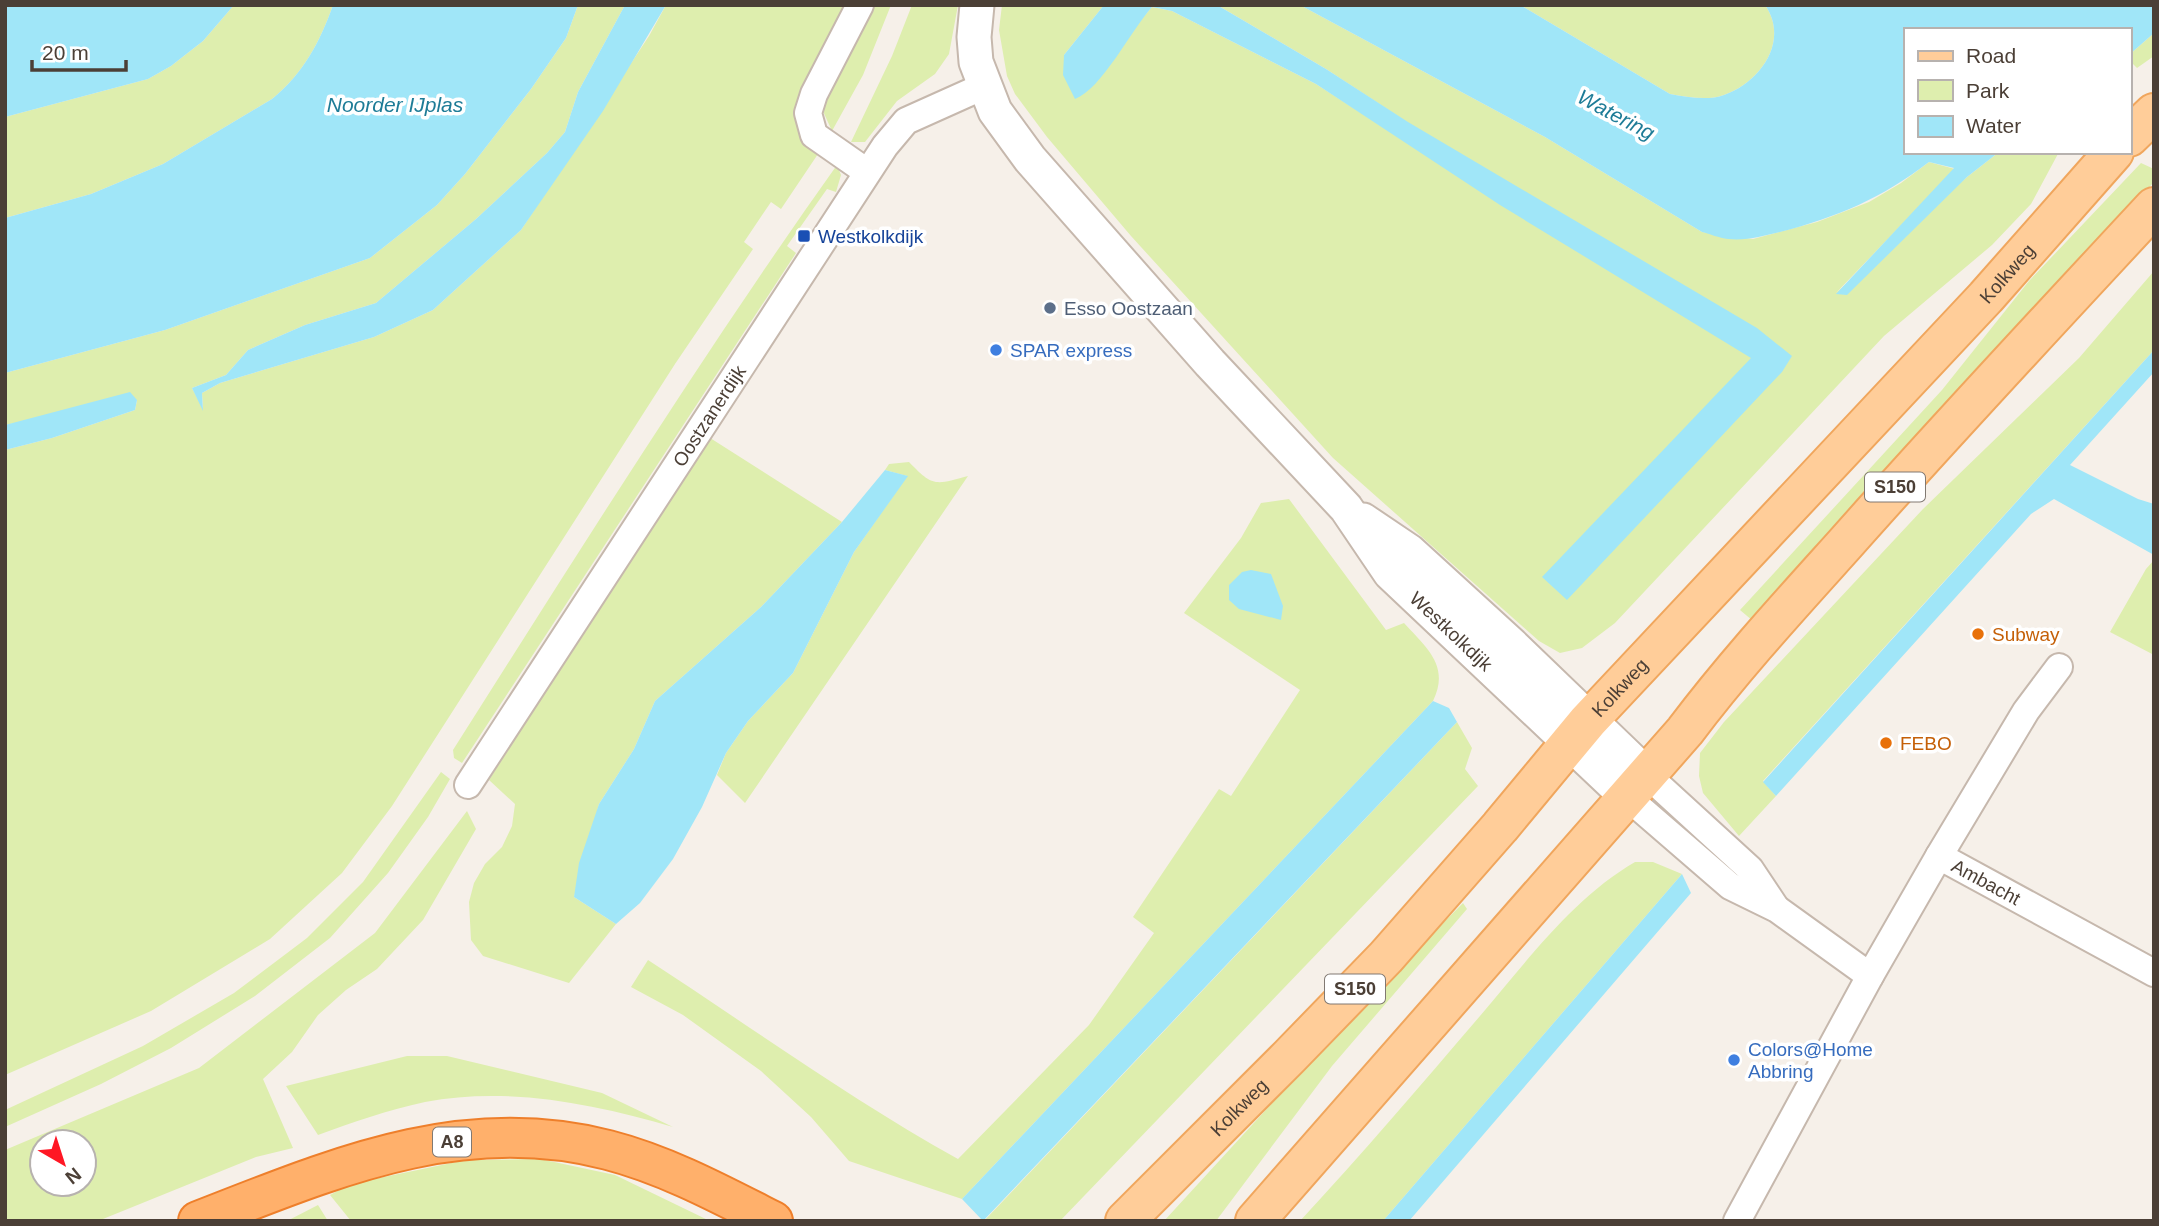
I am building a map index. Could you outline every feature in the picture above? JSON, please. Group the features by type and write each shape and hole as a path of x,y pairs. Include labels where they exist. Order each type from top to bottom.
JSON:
{"highway":[{"name":"A8","path":"198,1221 334,1168 406,1150 478,1138 534,1137 607,1149 659,1166 773,1221"},
{"name":"A8","path":"710,1189 749,1221"}],"main road":[{"path":"2131,135 2154,113"},
{"name":"Kolkweg","path":"1125,1221 1385,957 1500,827 1579,732 1986,297 2112,154"},
{"name":"S150","path":"1255,1221 1902,480 2154,207"}],"street":[{"path":"860,5 814,94 808,113 814,135 867,173"},
{"name":"Westkolkdijk","path":"977,5 975,62 995,111 1030,159 1210,363 1346,508 1390,573 1579,732 1637,786"},
{"name":"Oostzanerdijk","path":"468,785 885,146 906,121 984,86"},
{"path":"1939,856 2026,711 2059,667"},
{"path":"1637,786 1730,886 1777,909 1870,976"},
{"name":"Ambacht","path":"1737,1221 1870,976 1939,856 2154,973"}],"green space":[{"path":"234,5 333,5 309,56 293,79 272,99 163,164 91,194 5,218 5,117 148,79 171,66 203,41"},
{"path":"578,5 625,5 578,92 565,132 547,153 476,219 376,303 305,325 248,350 226,375 192,388 203,409 202,393 220,383 374,337 433,310 521,230 649,36 666,5 849,5 799,129 818,154 781,209 771,202 744,242 753,249 675,364 392,806 342,873 270,939 151,1011 5,1075 5,450 52,438 135,410 137,400 5,425 5,373 165,330 370,258 437,205 465,174 531,89 566,38"},
{"path":"871,5 891,5 863,75 832,131 822,109"},
{"path":"912,5 958,5 949,54 935,74 897,101 865,142 851,142 892,56"},
{"path":"1002,5 1104,5 1064,55 1139,22 1152,7 1172,11 1316,84 1397,136 1407,122 1326,69 1217,5 1300,5 1545,137 1702,232 1753,239 1817,222 1869,202 1929,162 1955,169 1836,293 1996,154 2058,154 2031,204 1992,245 1884,336 1615,623 1582,648 1560,653 1539,641 1333,458 1131,236 1047,137 1015,94 1007,76 999,30"},
{"path":"1520,5 1765,5 1772,19 1773,46 1759,70 1737,89 1711,98 1670,94"},
{"path":"2154,33 2154,56 2137,68 2133,64 2131,66 2131,53"},
{"path":"2141,163 2154,169 2154,182 2034,308 1753,621 1740,610 1942,390 2029,281"},
{"path":"837,165 841,175 836,192 827,189 787,246 796,253 462,763 454,758 453,750 641,455"},
{"path":"2154,271 2154,350 1763,781 1776,796 1739,836 1703,793 1699,776 1700,753 1724,722 1923,509 2079,358"},
{"path":"707,436 842,522 761,607 655,701 634,749 599,804 574,897 616,924 569,983 483,956 471,940 469,902 474,883 485,864 502,847 512,826 515,804 489,780"},
{"path":"909,462 935,482 968,476 745,803 717,775 726,753 748,721 793,673 854,552 907,476 885,470 889,464"},
{"path":"1289,499 1386,630 1404,623 1428,649 1434,658 1439,678 1433,701 962,1199 849,1161 811,1117 761,1071 683,1015 631,987 648,960 840,1087 958,1159 1089,1025 1154,933 1133,917 1219,789 1231,796 1300,690 1184,613 1241,538 1261,503"},
{"path":"2154,560 2154,655 2110,632 2146,569"},
{"path":"1457,722 1472,748 1465,769 1478,786 1060,1221 984,1221"},
{"path":"441,772 450,779 428,817 388,873 330,938 255,996 171,1048 101,1084 5,1127 5,1110 143,1046 234,993 307,938 363,882"},
{"path":"467,811 476,829 423,920 377,969 346,990 318,1015 292,1052 263,1079 293,1148 256,1157 98,1221 5,1221 5,1150 28,1140 28,1198 98,1198 98,1128 57,1128 199,1068 375,933"},
{"path":"1635,862 1653,862 1682,874 1383,1221 1300,1221 1552,932 1591,894"},
{"path":"1463,903 1467,909 1332,1066 1216,1221 1164,1221 1362,1005"},
{"path":"407,1056 447,1056 602,1093 673,1127 582,1105 488,1096 425,1102 318,1135 286,1086"},
{"path":"540,1159 615,1175 710,1221 351,1221 330,1195 350,1184 466,1160"},
{"path":"318,1205 328,1221 287,1221"}],"water":[{"path":"5,5 234,5 203,41 171,66 148,79 5,117"},
{"name":"Noorder IJplas","path":"333,5 578,5 566,38 531,89 465,174 437,205 370,258 165,330 5,373 5,218 91,194 163,164 272,99 293,79 309,56"},
{"path":"625,5 666,5 603,111 521,230 433,310 374,337 220,383 202,393 203,411 192,388 226,375 248,350 305,325 376,303 476,219 547,153 565,132 578,92"},
{"path":"1104,5 1217,5 1326,69 1408,122 1757,328 1792,356 1782,372 1567,600 1542,577 1751,358 1500,205 1316,84 1172,11 1152,7 1106,72 1075,99 1063,75 1064,55"},
{"name":"Watering","path":"1300,5 1520,5 1670,94 1704,98 1718,97 1737,89 1749,81 1767,59 1773,46 1774,32 1772,19 1765,5 2154,5 2154,33 2131,53 2131,28 1904,28 1904,154 1996,154 1967,177 1847,295 1836,294 1954,168 1929,162 1876,196 1821,220 1754,238 1721,238 1702,232 1545,137"},
{"path":"2154,350 2154,372 2070,465 2138,499 2154,504 2154,555 2054,499 2031,514 1776,796 1763,782"},
{"path":"130,392 137,400 135,410 52,438 5,450 5,425"},
{"path":"885,470 908,476 854,552 793,673 748,721 726,753 702,807 673,859 640,903 616,924 574,897 579,863 599,804 634,749 655,701 761,607 842,522"},
{"path":"1251,570 1271,574 1283,606 1281,620 1239,609 1229,600 1229,585 1242,572"},
{"path":"1433,701 1449,708 1457,722 983,1221 962,1199"},
{"path":"1682,874 1691,893 1409,1221 1383,1221"}],"pier":[{"path":"2131,86 2154,96 2154,166 2128,154 2131,154"}],"place":[{"name":"Westkolkdijk","path":"804,236"},
{"name":"Esso Oostzaan","path":"1050,308"},
{"name":"SPAR express","path":"996,350"},
{"name":"Subway","path":"1978,634"},
{"name":"FEBO","path":"1886,743"},
{"name":"Colors@Home Abbring","path":"1734,1060"}]}
